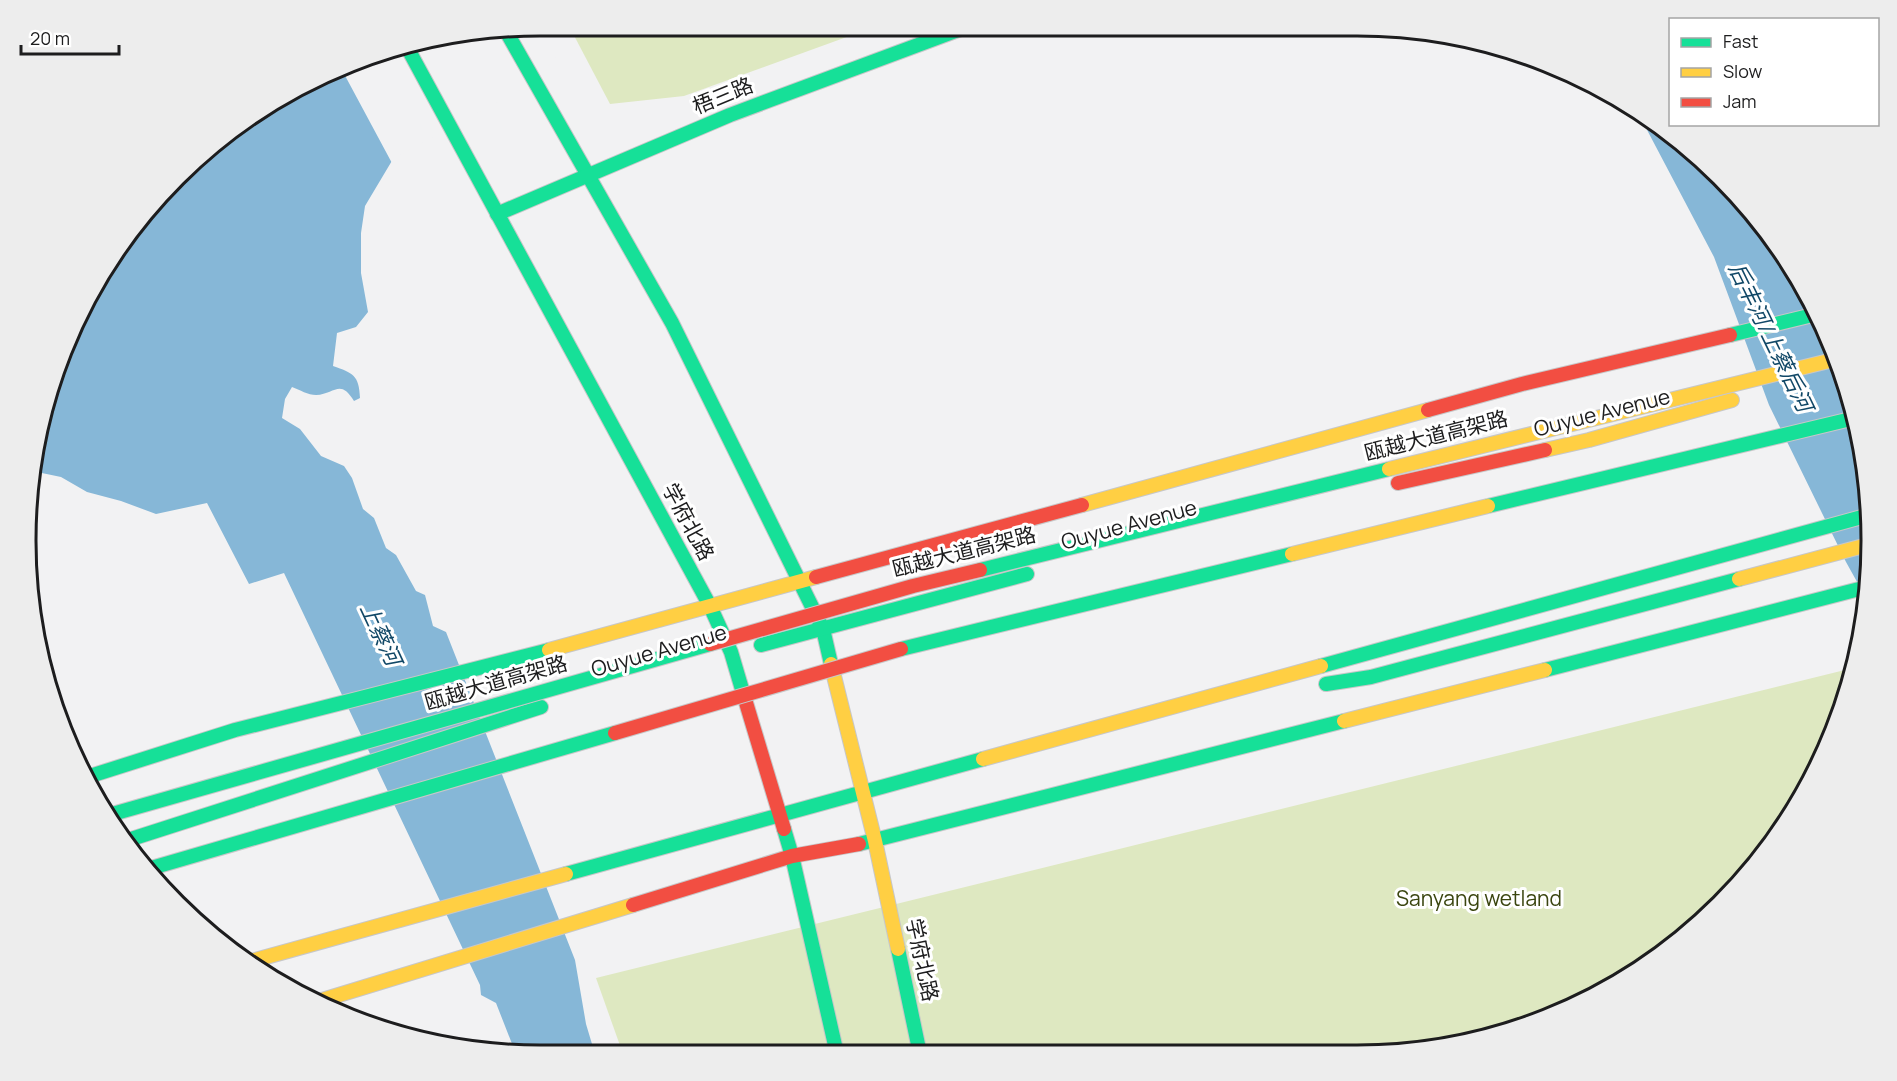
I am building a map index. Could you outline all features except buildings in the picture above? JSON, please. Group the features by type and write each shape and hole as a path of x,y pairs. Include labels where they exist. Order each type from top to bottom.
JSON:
{"main road":[{"name":"梧三路","path":"497,214 730,115 942,36"},
{"name":"学府北路","path":"509,37 672,323 823,629 875,840 918,1045"},
{"name":"学府北路","path":"410,53 710,606 731,652 792,856 835,1045"},
{"path":"94,775 235,730 710,606 1522,384 1808,316"},
{"name":"瓯越大道高架路","path":"116,813 913,586 1828,361"},
{"name":"Ouyue Avenue","path":"1383,486 1589,440 1741,398"},
{"path":"156,867 926,642 1846,420"},
{"name":"Ouyue Avenue","path":"1074,561 1188,530 1314,502"},
{"path":"259,959 781,817 1860,517"},
{"path":"1313,686 1371,677 1861,547"},
{"name":"Ouyue Avenue","path":"674,669 1040,570"},
{"path":"328,998 792,856 875,840 1859,589"},
{"path":"1173,708 1290,690"},
{"path":"133,838 559,702"}],"green space":[{"path":"574,36 849,36 684,96 610,104"},
{"name":"Sanyang wetland","path":"1844,670 1823,734 1793,793 1757,848 1713,897 1664,941 1609,977 1550,1007 1487,1028 1422,1041 1357,1045 620,1045 596,978"}],"water":[{"name":"上蔡河","path":"528,36 396,154 365,206 361,233 361,273 368,312 356,327 337,333 333,366 354,376 360,398 354,401 345,390 341,389 316,395 292,387 285,399 282,418 300,429 321,456 344,466 352,478 363,509 374,518 386,548 396,555 416,591 425,595 433,626 446,632 575,960 586,1024 592,1045 512,1044 496,1003 481,995 480,985 284,573 249,584 207,503 156,514 87,492 61,477 40,473 53,410 74,347 104,288 140,233 161,208 208,161 260,121 317,88 347,74 410,53 442,46 475,40"},
{"name":"后丰河/上蔡后河","path":"1645,127 1689,161 1736,208 1757,233 1793,288 1823,347 1844,410 1857,475 1861,540 1859,585 1769,405 1714,257"}],"pier":[{"path":"555,36 557,55 538,80 398,156 393,165 345,75 410,53 442,46 508,37"}],"traffic: fast":[{"path":"497,214 730,115 942,36"},
{"path":"509,37 672,323 823,629 831,664"},
{"path":"410,53 710,606 731,652 744,696"},
{"path":"1730,335 1808,316"},
{"path":"1488,506 1846,420"},
{"path":"980,570 1389,469"},
{"path":"1321,666 1860,517"},
{"path":"901,649 1292,554"},
{"path":"761,645 1027,574"},
{"path":"1326,684 1371,677 1739,579"},
{"path":"1545,670 1859,589"},
{"path":"116,813 710,644"},
{"path":"94,775 235,730 549,650"},
{"path":"133,838 541,707"},
{"path":"859,844 1344,721"},
{"path":"156,867 615,733"},
{"path":"566,874 983,759"},
{"path":"784,829 835,1045"},
{"path":"898,949 918,1045"}],"traffic: slow":[{"path":"1389,469 1828,361"},
{"path":"1545,450 1732,400"},
{"path":"1082,505 1428,410"},
{"path":"1292,554 1488,506"},
{"path":"1739,579 1861,547"},
{"path":"549,650 816,577"},
{"path":"831,664 875,841 898,949"},
{"path":"983,759 1321,666"},
{"path":"1344,721 1545,670"},
{"path":"259,959 566,874"},
{"path":"328,998 633,905"}],"traffic: jam":[{"path":"1428,410 1522,384 1730,335"},
{"path":"1398,483 1545,450"},
{"path":"816,577 1082,505"},
{"path":"710,644 913,586 980,570"},
{"path":"615,733 901,649"},
{"path":"744,696 784,829"},
{"path":"633,905 792,856 859,844"}]}
